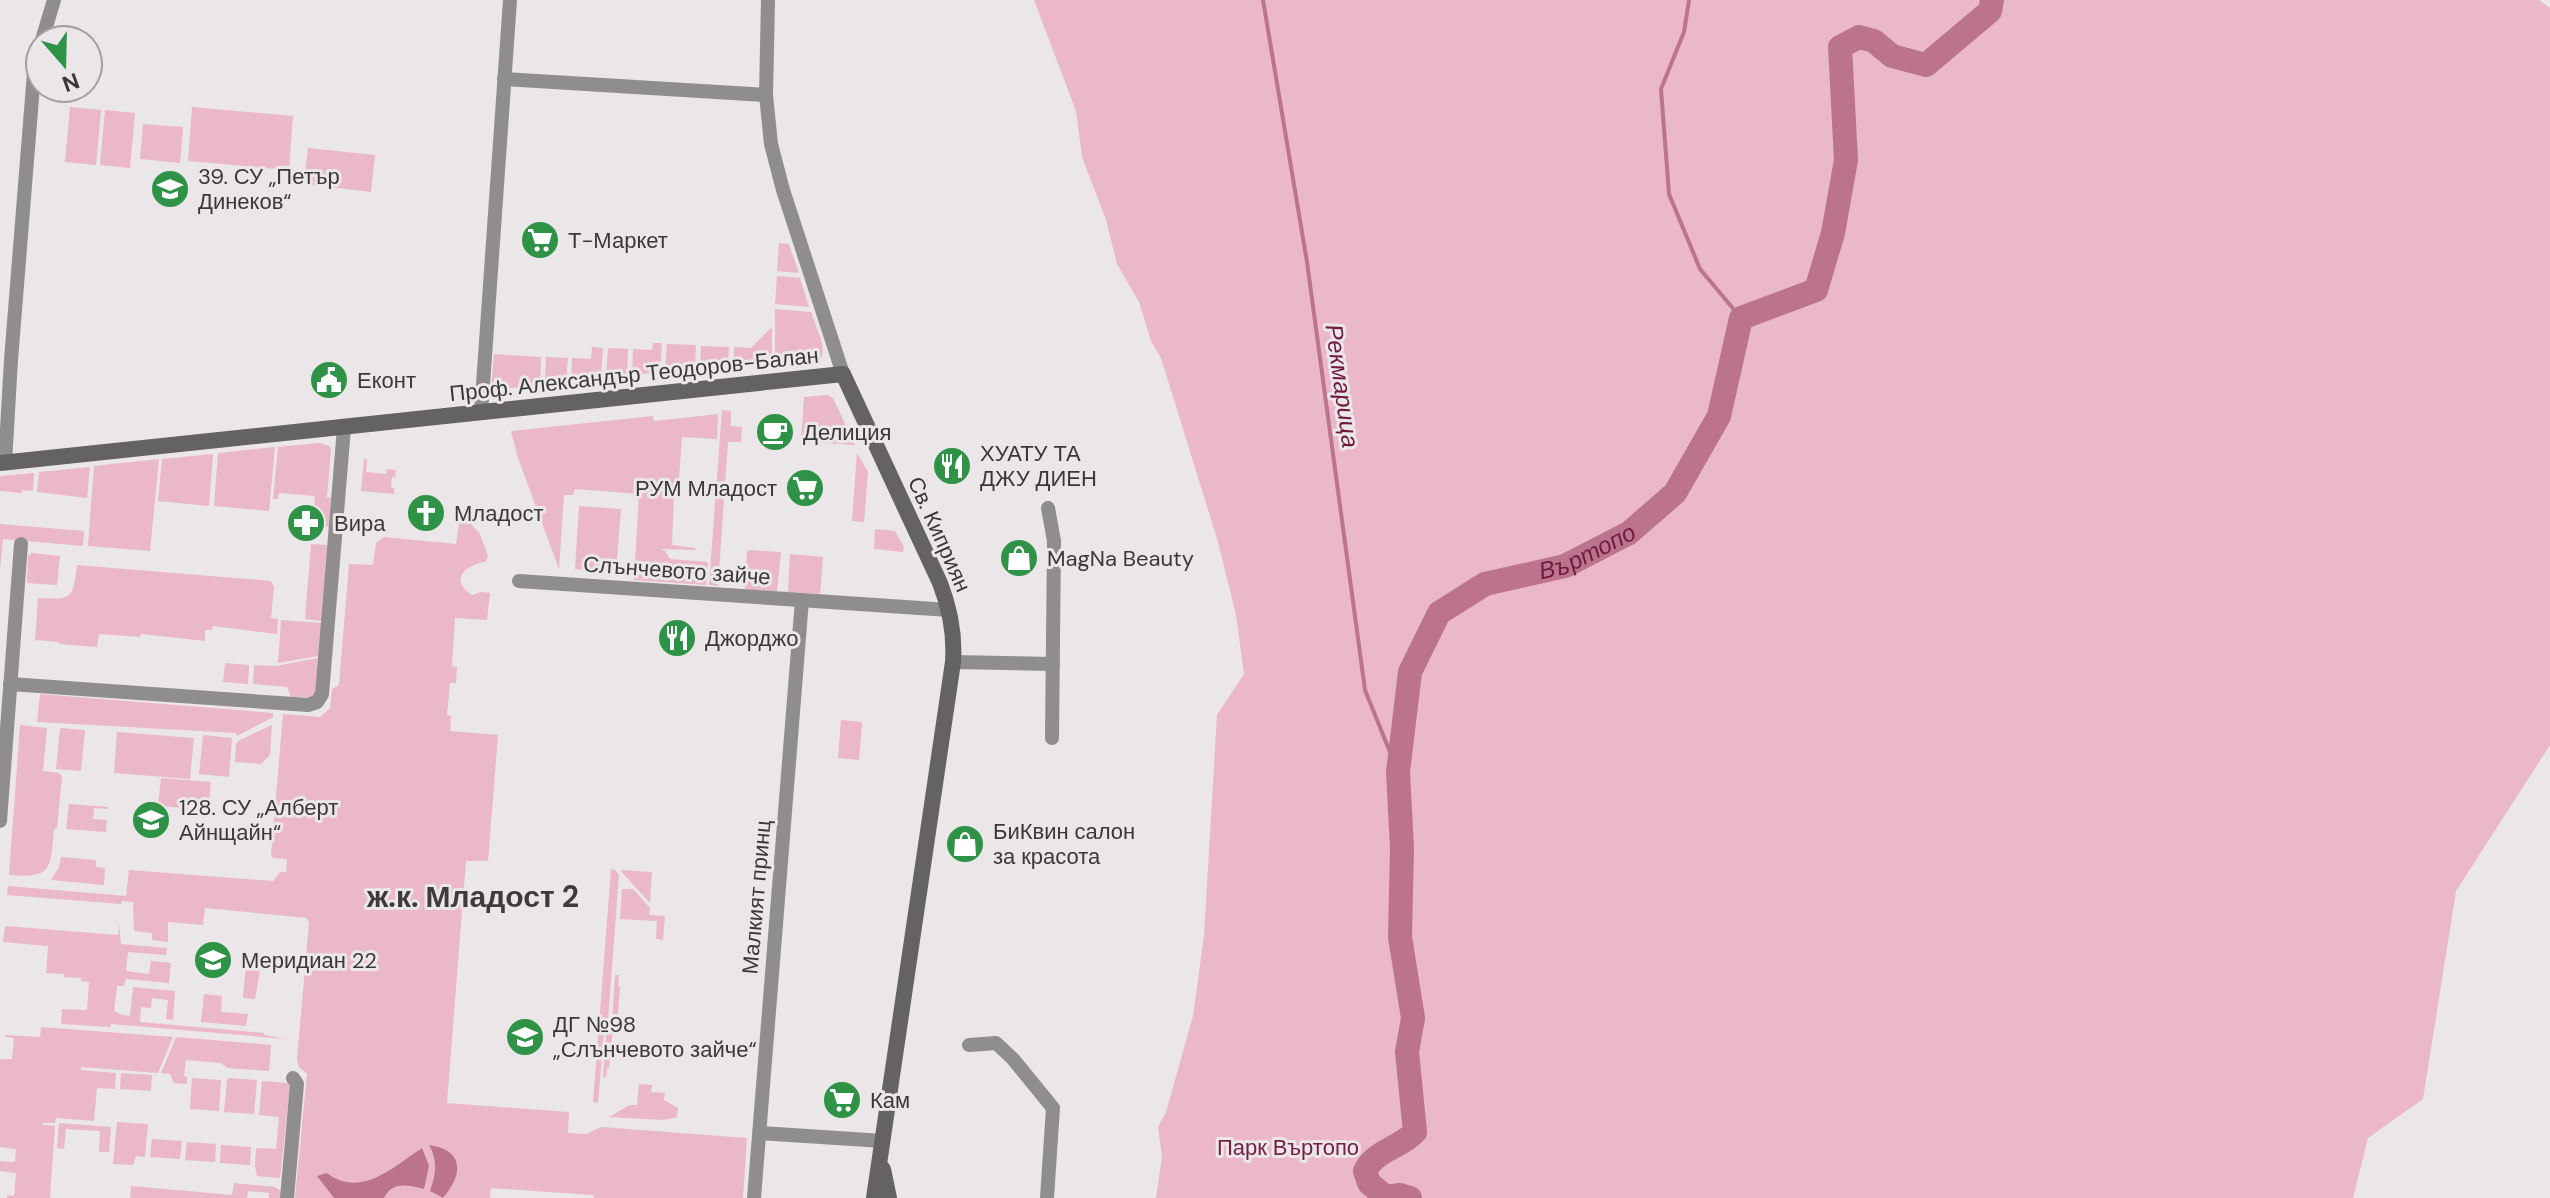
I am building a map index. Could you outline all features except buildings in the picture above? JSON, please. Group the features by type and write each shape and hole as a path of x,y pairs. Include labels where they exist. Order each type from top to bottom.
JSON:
{"street":[{"path":"47,24 54,0"},
{"path":"481,413 510,0"},
{"name":"Св. Киприян","path":"768,0 766,95 771,144 783,190 843,374 927,552 949,610 954,637 953,662 874,1198"},
{"path":"504,79 766,95"},
{"path":"3,463 32,104"},
{"name":"Проф. Александър Теодоров-Балан","path":"3,463 843,374"},
{"path":"10,684 308,705 317,702 322,694 344,428"},
{"path":"1048,508 1054,541 1052,738"},
{"path":"0,821 21,544"},
{"name":"Слънчевото зайче","path":"519,581 949,610"},
{"name":"Малкият принц","path":"754,1198 802,600"},
{"path":"953,662 1053,664"},
{"path":"969,1045 996,1043 1053,1108 1047,1198"},
{"path":"287,1198 297,1084 293,1078"},
{"path":"760,1133 882,1149 889,1198"}],"green space":[{"name":"Парк Въртопо","path":"1034,0 2539,0 2550,8 2550,745 2456,891 2423,1099 2368,1138 2353,1198 1156,1198 1162,1157 1158,1127 1166,1112 1193,1016 1204,936 1217,715 1244,674 1236,615 1218,542 1161,358 1151,341 1139,302 1117,264 1106,220 1082,157 1076,111"},
{"path":"70,107 101,110 96,165 65,162"},
{"path":"192,107 293,116 289,170 188,161"},
{"path":"105,110 135,113 130,168 100,165"},
{"path":"143,124 183,127 180,163 140,159"},
{"path":"308,148 375,155 371,192 304,184"},
{"path":"779,243 789,244 799,273 777,271"},
{"path":"777,276 800,278 809,307 775,304"},
{"path":"775,309 811,312 823,349 818,362 810,366 797,368 791,364 777,369"},
{"path":"772,327 772,363 769,360 733,364 734,347 751,348"},
{"path":"653,343 662,343 660,372 632,375 633,349 652,350"},
{"path":"667,344 696,345 695,368 665,372"},
{"path":"701,346 729,347 728,365 700,368"},
{"path":"592,347 603,348 601,378 571,382 572,358 591,359"},
{"path":"608,348 628,349 627,376 606,378"},
{"path":"494,354 541,357 540,385 491,390"},
{"path":"546,357 568,358 566,382 545,384"},
{"path":"827,395 833,398 855,445 801,441 804,397"},
{"path":"722,410 731,411 731,426 742,427 741,442 728,442 718,586 709,585"},
{"path":"718,414 717,439 682,437 678,493 674,493 672,545 695,550 661,549 670,559 708,562 706,585 634,580 639,494 575,489 573,495 564,495 559,569 511,431 653,416 654,421"},
{"path":"320,443 331,450 325,497 331,498 329,527 313,525 315,496 279,493 278,499 273,499 278,447"},
{"path":"275,447 269,511 214,506 218,453"},
{"path":"857,453 868,472 864,522 852,521"},
{"path":"213,454 209,506 158,501 162,459"},
{"path":"159,459 150,551 88,546 94,466"},
{"path":"364,459 367,459 366,472 386,474 387,469 396,470 391,487 394,494 361,491"},
{"path":"90,467 87,498 37,492 39,472"},
{"path":"34,473 33,491 0,491 0,476"},
{"path":"579,506 621,509 616,572 575,569"},
{"path":"460,515 480,534 488,556 485,562 471,566 462,574 462,584 472,595 490,593 487,620 455,618 452,666 457,667 456,683 450,683 447,715 451,716 450,731 498,735 488,861 466,861 447,1103 569,1112 568,1133 586,1134 601,1127 747,1138 743,1198 594,1198 593,1195 491,1188 490,1198 295,1198 307,1074 299,1067 297,1059 307,918 205,908 203,925 168,922 168,942 152,940 152,933 134,931 133,902 122,901 121,904 7,895 8,886 126,896 129,870 273,881 280,872 286,872 287,859 273,858 271,855 283,714 320,717 330,708 332,689 339,685 349,564 373,565 376,543 384,537 456,544"},
{"path":"0,524 84,531 83,546 3,539 0,570"},
{"path":"875,529 895,531 904,547 903,552 874,549"},
{"path":"311,544 327,545 321,621 305,619"},
{"path":"747,552 781,552 777,591 745,590"},
{"path":"32,553 60,556 57,585 27,583 28,556"},
{"path":"790,554 823,557 820,594 788,592"},
{"path":"77,565 271,581 274,587 271,618 278,619 277,634 213,626 212,630 205,630 205,641 141,634 140,637 99,634 97,647 35,642 38,598 69,595"},
{"path":"281,620 321,623 318,656 278,663"},
{"path":"318,658 312,697 291,697 287,687 253,684 254,665 276,666"},
{"path":"225,663 249,665 248,684 223,682"},
{"path":"40,694 273,713 273,717 237,736 236,733 37,722"},
{"path":"841,720 862,722 859,760 838,758"},
{"path":"20,725 47,728 43,771 62,776 50,862 42,872 23,876 9,875"},
{"path":"272,725 270,755 261,764 235,762 238,741"},
{"path":"60,728 85,730 81,771 56,769"},
{"path":"117,732 194,738 190,779 114,773"},
{"path":"203,735 232,738 229,777 199,774"},
{"path":"161,778 211,782 208,810 158,806"},
{"path":"69,804 108,807 94,808 93,819 107,820 106,832 66,829"},
{"path":"61,857 96,860 96,867 105,868 104,885 51,880"},
{"path":"611,869 619,875 598,1103 593,1102"},
{"path":"620,870 652,872 650,903"},
{"path":"622,889 633,889 650,908 649,915 665,916 663,940 656,939 657,921 620,919"},
{"path":"119,924 121,944 167,948 166,955 128,952 126,971 149,974 151,961 171,963 169,983 126,979 124,986 117,986 114,1011 130,1016 133,987 175,991 173,1020 166,1019 168,1000 152,998 151,1008 141,1007 140,1022 264,1033 287,1039 111,1024 110,1027 61,1024 62,1009 87,1010 89,982 64,977 64,974 46,973 48,946 3,942 5,926 118,935"},
{"path":"246,963 261,965 255,999 243,998"},
{"path":"615,975 619,975 620,987 617,1027 613,1027 609,1068 606,1077 603,1077 607,1023 612,1023"},
{"path":"204,994 222,996 221,1012 248,1014 246,1026 201,1022"},
{"path":"41,1027 173,1037 158,1073 81,1067 81,1070 116,1073 115,1089 97,1088 94,1121 56,1118 55,1123 42,1123 55,1126 50,1198 7,1198 7,1195 14,1196 16,1173 0,1171 0,1161 15,1162 16,1149 0,1147 0,1059 12,1059 14,1038 5,1035 40,1037"},
{"path":"176,1037 271,1045 269,1071 227,1068 221,1063 186,1060 184,1076 187,1077 187,1084 174,1083 170,1074 161,1073"},
{"path":"121,1073 152,1075 151,1091 120,1089"},
{"path":"192,1078 221,1080 219,1111 190,1109"},
{"path":"229,1078 257,1080 254,1114 224,1112"},
{"path":"262,1081 288,1083 290,1087 280,1178 257,1176 255,1166 256,1148 276,1149 279,1117 259,1115"},
{"path":"639,1084 652,1085 651,1092 665,1093 664,1100 678,1108 677,1117 664,1120 609,1117 630,1105 637,1105"},
{"path":"117,1122 148,1124 145,1157 136,1156 133,1165 113,1164"},
{"path":"59,1123 111,1127 109,1152 99,1152 100,1131 66,1129 64,1149 57,1148"},
{"path":"152,1139 182,1141 180,1159 150,1157"},
{"path":"187,1142 216,1144 215,1162 185,1160"},
{"path":"221,1145 251,1147 250,1165 220,1163"},
{"path":"234,1183 275,1187 281,1191 281,1198 269,1198 269,1193 248,1191 247,1198 130,1198 131,1186 232,1195"}],"shaded area":[{"path":"429,1145 449,1152 457,1165 454,1181 443,1198 430,1191 435,1168"},
{"path":"422,1148 429,1166 424,1189 401,1186 391,1189 384,1198 334,1198 317,1176 327,1173 351,1183 363,1182 387,1172"}],"waterway":[{"name":"Рекмарица","path":"1263,0 1307,262 1365,690 1398,772"},
{"path":"1689,0 1684,32 1661,89 1669,194 1700,269 1741,318"},
{"name":"Въртопо","path":"1410,1198 1400,1195 1386,1197 1369,1183 1365,1171 1374,1159 1415,1132 1407,1052 1413,1018 1400,937 1402,848 1398,772 1410,672 1439,613 1485,584 1565,566 1629,533 1675,493 1719,416 1741,318 1816,290 1833,233 1846,160 1840,47 1859,37 1874,41 1892,56 1926,65 1990,11 1992,0"}],"place":[{"name":"39. СУ „Петър Динеков“","path":"170,189"},
{"name":"Т-Маркет","path":"540,240"},
{"name":"Еконт","path":"329,380"},
{"name":"Делиция","path":"775,432"},
{"name":"ХУАТУ ТА ДЖУ ДИЕН","path":"952,466"},
{"name":"РУМ Младост","path":"805,488"},
{"name":"Младост","path":"426,513"},
{"name":"Вира","path":"306,523"},
{"name":"MagNa Beauty","path":"1019,558"},
{"name":"Джорджо","path":"677,638"},
{"name":"128. СУ „Алберт Айнщайн“","path":"151,820"},
{"name":"БиКвин салон за красота","path":"965,844"},
{"name":"Меридиан 22","path":"213,960"},
{"name":"ДГ №98 „Слънчевото зайче“","path":"525,1037"},
{"name":"Кам","path":"842,1100"}],"district":[{"name":"ж.к. Младост 2","path":"473,897"}]}
